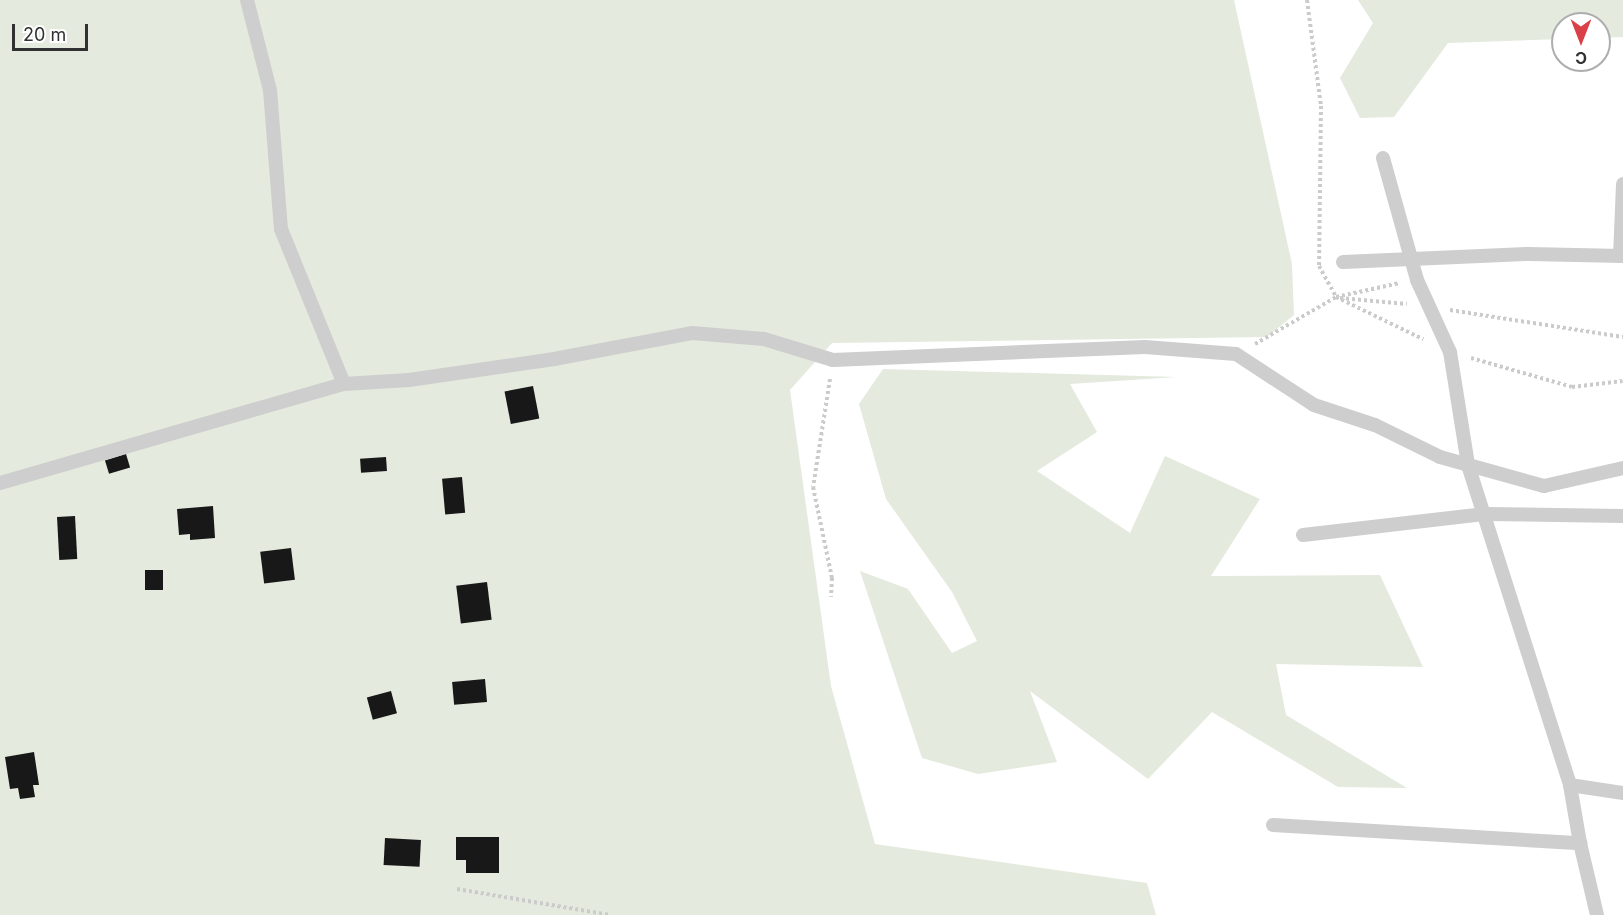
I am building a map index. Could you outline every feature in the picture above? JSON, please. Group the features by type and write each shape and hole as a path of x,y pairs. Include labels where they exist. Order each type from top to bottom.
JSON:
{"lane":[{"path":"247,0 270,90 281,229 344,384"},
{"path":"1383,158 1411,260 1450,352 1468,465 1570,785 1580,843 1597,915"},
{"path":"1343,262 1529,254 1622,256 1623,184"},
{"path":"0,483 344,384 409,380 498,367 692,333 764,339 833,360 1145,347 1236,354 1314,405 1375,425 1440,456 1468,465 1544,486 1623,468"},
{"path":"1303,535 1484,514 1623,516"},
{"path":"1570,785 1623,793"},
{"path":"1273,825 1580,843"}],"path":[{"path":"1307,0 1321,106 1319,266 1336,297 1450,352 1572,387 1623,381"},
{"path":"1336,297 1430,306 1623,337"},
{"path":"831,597 832,578 813,488 833,360"},
{"path":"457,889 610,915"}],"shaded area":[{"path":"0,0 1234,0 1292,264 1294,315 1267,337 832,343 790,390 831,686 875,844 1147,883 1156,915 0,915"},
{"path":"1358,0 1623,0 1623,37 1611,38 1611,12 1551,12 1551,39 1448,43 1394,117 1360,118 1340,78 1373,23"},
{"path":"883,369 1177,377 1070,384 1097,432 1037,471 1130,533 1165,456 1260,499 1211,576 1380,575 1423,667 1276,664 1286,715 1407,788 1338,787 1212,712 1148,779 1030,691 1057,762 978,774 922,758 860,571 908,589 952,653 977,641 952,592 886,499 859,404"}],"building":[{"path":"533,386 539,418 511,424 505,392"},
{"path":"126,454 130,467 109,474 105,460"},
{"path":"386,457 387,471 361,473 360,459"},
{"path":"462,477 465,513 445,515 442,479"},
{"path":"213,506 215,538 190,540 190,534 179,535 177,509"},
{"path":"75,516 77,559 59,560 57,517"},
{"path":"291,548 295,580 264,584 260,552"},
{"path":"145,570 163,570 163,590 145,590"},
{"path":"487,582 492,620 461,623 456,586"},
{"path":"485,679 487,702 454,705 452,682"},
{"path":"391,691 397,713 373,720 367,697"},
{"path":"34,752 39,785 33,785 35,797 20,799 18,788 10,789 5,757"},
{"path":"456,837 499,837 499,873 466,873 466,860 456,860"},
{"path":"385,838 421,840 420,867 384,865"}]}
